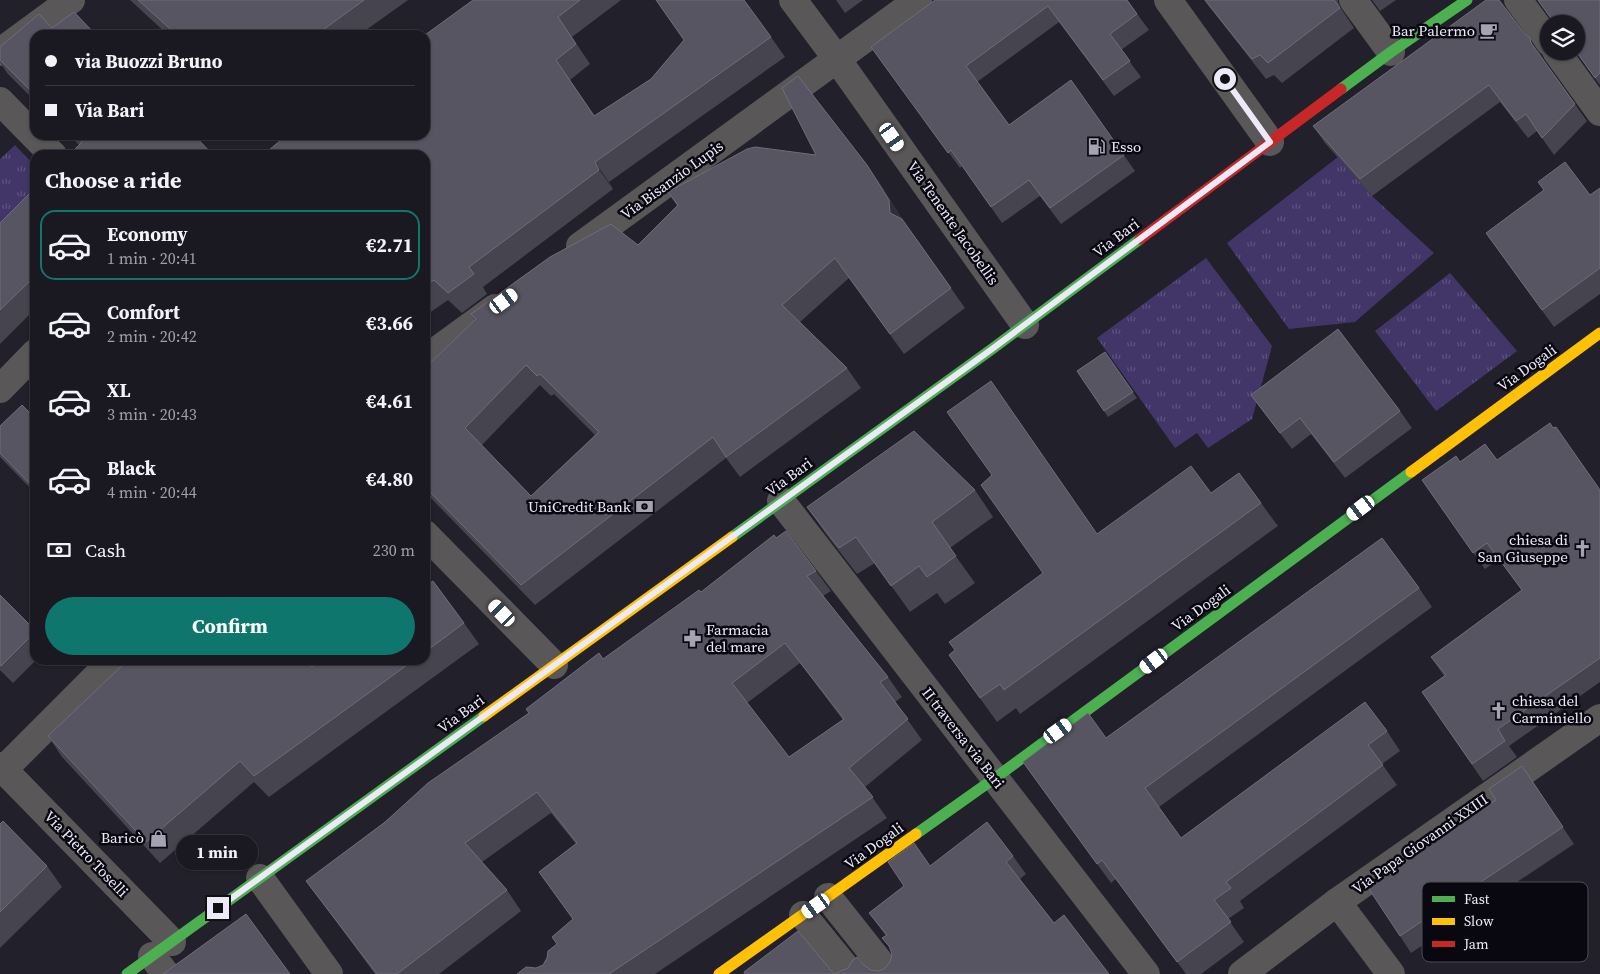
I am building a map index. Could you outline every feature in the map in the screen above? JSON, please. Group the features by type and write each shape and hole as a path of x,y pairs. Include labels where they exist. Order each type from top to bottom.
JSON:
{"main road":[{"name":"Via Bari","path":"127,974 163,957 260,878 1025,325 1391,52 1467,0"},
{"name":"Via Dogali","path":"719,974 995,778 1600,333"}],"street":[{"path":"0,52 71,0"},
{"name":"Via Tenente Jacobellis","path":"793,0 837,59 1025,325"},
{"name":"Via Bisanzio Lupis","path":"562,259 918,0"},
{"path":"1168,0 1270,142"},
{"path":"1353,0 1391,52"},
{"path":"1518,0 1540,30"},
{"path":"1562,60 1600,112"},
{"path":"5,115 30,136"},
{"path":"35,140 47,150"},
{"path":"430,355 514,294"},
{"path":"0,389 30,358"},
{"name":"II traversa via Bari","path":"781,501 1146,974"},
{"path":"430,539 554,665"},
{"path":"2,768 108,665"},
{"name":"Via Papa Giovanni XXIII","path":"1242,974 1338,902 1600,718"},
{"name":"Via Pietro Toselli","path":"2,768 163,957"},
{"path":"260,878 329,974"},
{"path":"828,897 889,974"},
{"path":"1338,902 1391,974"},
{"path":"803,915 851,974"}],"green space":[{"path":"15,145 30,161 30,220 0,249 0,159"},
{"path":"1338,157 1372,196 1434,253 1355,322 1289,329 1227,243"},
{"path":"1206,258 1272,346 1252,419 1208,448 1197,433 1175,448 1097,338"},
{"path":"1450,273 1517,351 1436,411 1375,331"}],"building":[{"path":"138,0 364,0 323,30 171,30"},
{"path":"473,0 580,0 558,17 576,44 556,60 594,116 651,79 684,40 656,0 744,0 771,37 595,162 599,170 469,267 474,274 448,293 434,280 430,283 430,150 269,150 281,140 430,140 430,31"},
{"path":"935,0 1127,0 1137,14 1110,34 1130,61 1103,80 1048,6 966,66 1009,125 1071,80 1124,155 1050,208 1029,180 991,207 951,150 948,153 871,47"},
{"path":"1205,0 1334,0 1340,8 1268,63 1260,55 1252,59"},
{"path":"1486,0 1499,0 1530,38 1531,43 1540,55 1540,60 1543,60 1575,104 1542,138 1526,114 1516,121 1489,85 1360,179 1313,126"},
{"path":"1538,0 1600,0 1600,73 1595,78 1582,60 1585,60 1585,15 1549,15"},
{"path":"74,12 91,30 30,30 30,90 0,60 0,47 39,14 52,28"},
{"path":"798,76 867,165 889,200 890,213 902,219 951,288 890,334 835,258 782,305 847,368 726,457 713,437 521,585 430,492 430,363 476,319 471,314 550,257 611,224 638,245 678,205 668,192 747,149 755,147 816,155 782,88","holes":["526,365 537,376 540,374 599,432 531,496 465,428"]},
{"path":"80,140 199,140 208,150 74,150 82,142"},
{"path":"1565,162 1590,195 1600,188 1600,268 1542,310 1486,233 1544,190 1538,182"},
{"path":"30,193 30,281 0,310 0,223"},
{"path":"1338,329 1400,411 1334,462 1300,418 1280,433 1251,395"},
{"path":"1105,352 1133,392 1104,411 1077,371"},
{"path":"991,381 1097,534 1191,466 1211,493 1239,473 1261,503 1004,690 1000,684 980,698 949,655 955,650 949,642 1043,573 981,485 992,475 947,412"},
{"path":"22,405 30,413 30,484 0,453 0,426"},
{"path":"1550,423 1553,428 1556,427 1600,490 1600,658 1498,729 1505,741 1472,764 1422,692 1446,675 1431,657 1522,590 1487,543 1473,553 1422,480 1456,456 1460,462 1485,444 1497,460"},
{"path":"914,431 975,490 932,522 956,556 927,577 919,566 891,586 856,537 839,548 807,507"},
{"path":"786,531 816,571 807,576 888,677 880,682 908,719 849,768 873,797 609,974 517,974 526,967 536,968 543,965 548,951 557,944 552,937 573,919 539,872 577,843 537,792 465,843 507,890 397,974 377,974 306,881 384,823 428,783 529,713 526,709 599,653 603,659 699,590 701,592 774,535 776,538","holes":["785,643 844,719 789,757 732,683"]},
{"path":"1382,538 1419,588 1145,788 1181,838 1365,702 1387,731 1368,745 1383,765 1226,882 1231,888 1214,900 1231,922 1177,962 1102,860 1097,864 1023,762 1088,713 1106,738"},
{"path":"433,581 464,623 430,648 430,583"},
{"path":"0,595 30,625 30,637 0,665"},
{"path":"123,665 310,665 312,667 314,665 407,665 254,776 240,761 146,842 48,736"},
{"path":"1522,766 1563,827 1481,882 1422,882 1422,921 1400,936 1367,886 1496,800 1489,789"},
{"path":"3,821 47,866 0,912 0,824"},
{"path":"987,822 1013,856 1006,862 1054,923 1064,915 1109,974 834,974 848,968 857,957 871,970 879,971 890,962 892,954 889,946 882,938 887,935 869,913 904,886 888,862 914,843 930,866"},
{"path":"246,914 290,974 163,974"},
{"path":"798,931 834,974 745,974 744,972"}],"traffic: fast":[{"path":"1341,89 1467,0"},
{"path":"732,537 992,349 1140,239"},
{"path":"916,834 1411,472"},
{"path":"127,974 484,716"}],"traffic: slow":[{"path":"1411,472 1600,333"},
{"path":"484,716 732,537"},
{"path":"719,974 916,834"}],"traffic: jam":[{"path":"1140,239 1341,89"}],"place":[{"name":"Bar Palermo","path":"1489,31"},
{"name":"Esso","path":"1097,147"},
{"name":"UniCredit Bank","path":"645,507"},
{"name":"chiesa di San Giuseppe","path":"1582,549"},
{"name":"Farmacia del mare","path":"692,639"},
{"name":"chiesa del Carminiello","path":"1498,710"},
{"name":"Baricò","path":"158,838"}],"route":[{"path":"218,908 992,349 1270,142 1225,79"}]}
